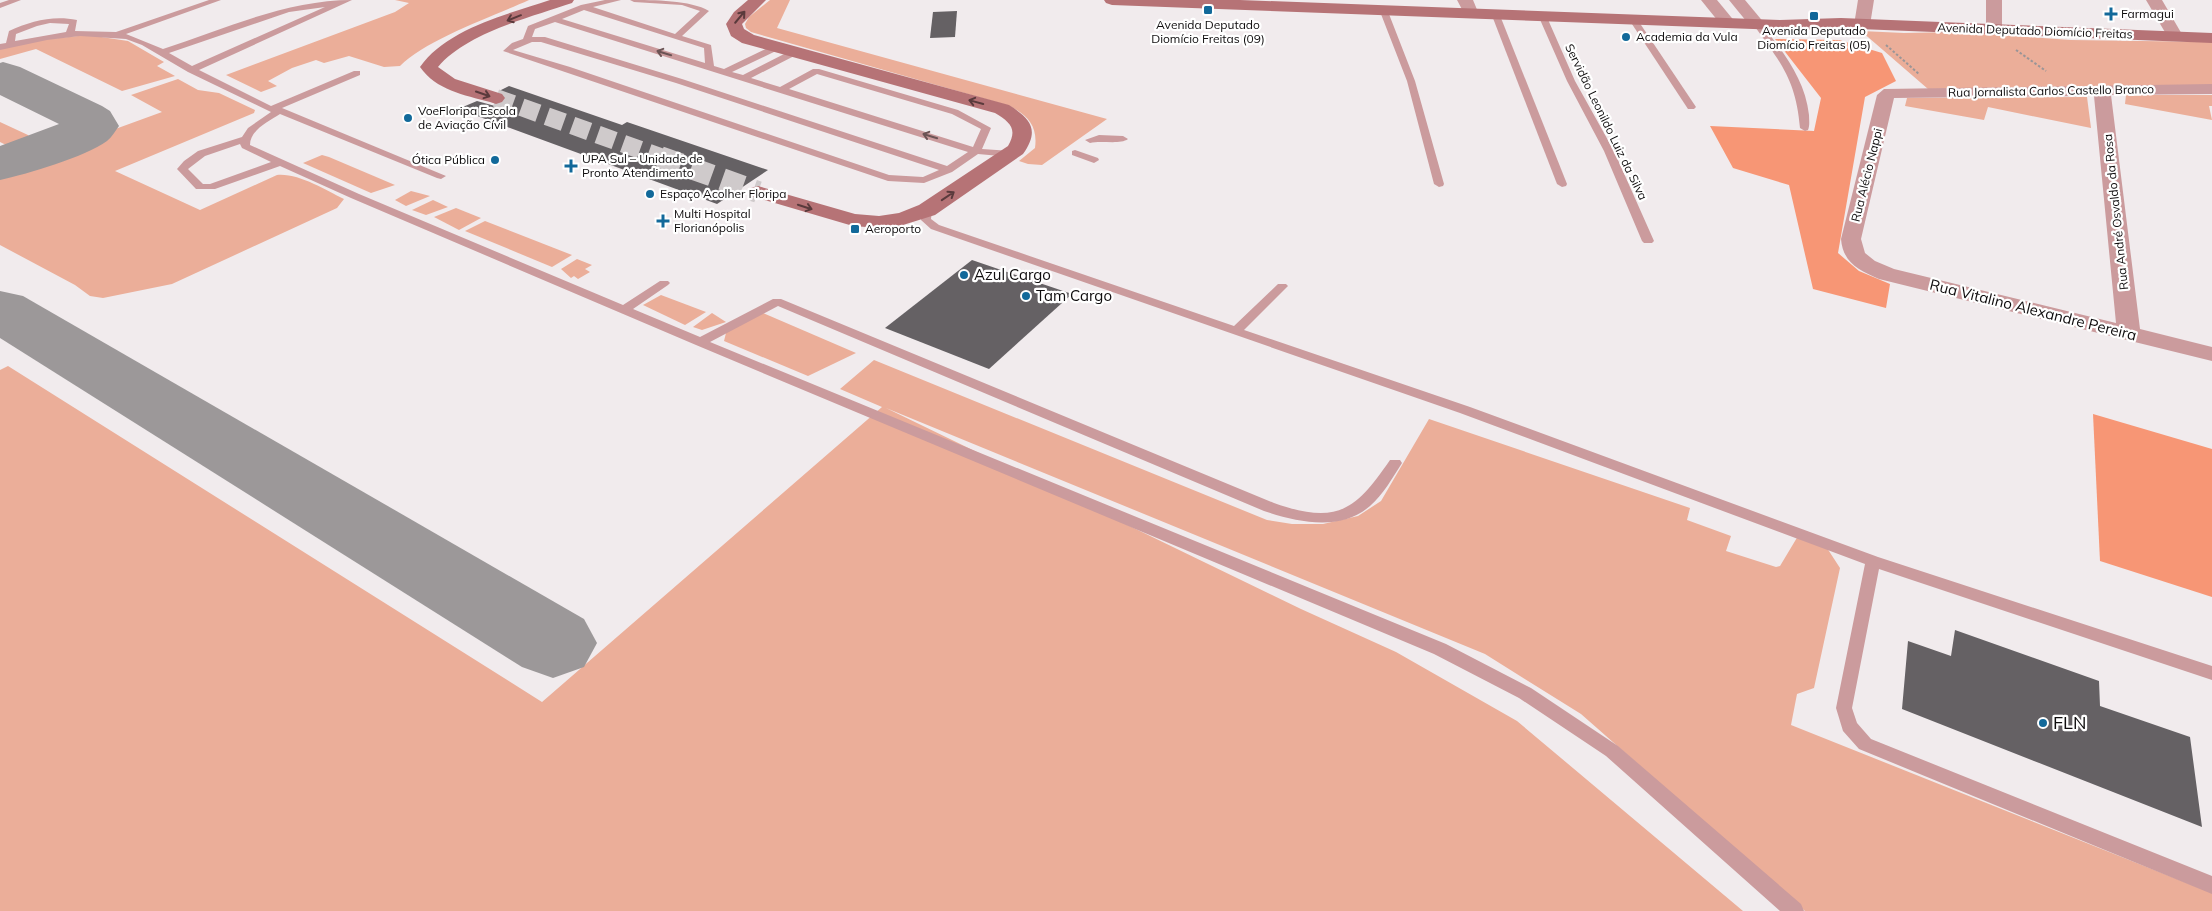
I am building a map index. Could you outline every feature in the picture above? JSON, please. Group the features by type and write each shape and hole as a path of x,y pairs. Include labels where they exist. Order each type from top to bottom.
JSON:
{"street":[{"path":"758,0 740,15 734,24 737,32 748,39 1002,109 1015,117 1023,127 1024,138 1011,154 927,210 902,219 879,222 852,220 758,192"},
{"name":"Avenida Deputado Diomício Freitas","path":"1112,0 1256,2 1383,9 1468,6 1495,13 2212,38"},
{"path":"1709,0 1726,21"},
{"path":"1737,0 1755,22"},
{"path":"1860,25 1866,0"},
{"path":"1994,0 1994,29"},
{"path":"2154,0 2175,36"},
{"path":"496,98 445,81 433,75 429,66 434,58 458,42 518,16 562,1"},
{"name":"Rua Jornalista Carlos Castello Branco","path":"1890,92 2102,90 2200,83"},
{"name":"Rua André Osvaldo da Rosa","path":"2102,90 2130,334"},
{"name":"Rua Alécio Nappi","path":"1856,259 1851,248 1851,239 1886,95 1890,92"},
{"name":"Rua Vitalino Alexandre Pereira","path":"1856,259 1867,266 1913,281 2212,354"}],"lane":[{"path":"0,6 17,0"},
{"path":"115,36 217,0"},
{"path":"192,70 348,0"},
{"path":"527,39 531,28 584,7 617,0"},
{"path":"634,0 689,3 701,6 705,11 677,36"},
{"path":"163,52 287,10 307,6 339,4"},
{"path":"584,7 708,47 710,67"},
{"path":"1383,9 1411,81 1439,184"},
{"path":"1495,13 1562,184"},
{"name":"Servidão Leonildo Luiz da Silva","path":"1542,14 1571,81 1608,151 1648,241"},
{"path":"555,18 976,150 1011,154"},
{"path":"1632,18 1690,107"},
{"path":"5,46 12,33 23,27 53,20 74,22 69,35"},
{"path":"1755,22 1797,81 1804,104 1806,128"},
{"path":"5,46 32,39 69,35 128,37 163,52 192,70 275,110 441,176"},
{"path":"781,90 816,71 955,112 986,128 976,150 948,170 924,180 888,178 566,68 507,51 513,45 527,39 542,39 679,81 948,170"},
{"path":"725,72 786,50"},
{"path":"744,78 786,50"},
{"path":"280,162 211,187 200,186 182,169 187,162 194,158 245,138 251,130 275,110 357,73"},
{"path":"245,138 245,146 364,200 700,342 1440,649 1517,688 1612,751 1794,911"},
{"path":"1090,140 1099,138 1123,139"},
{"path":"1074,153 1094,160"},
{"path":"927,210 926,220 935,227 1465,410 1873,561 2212,673"},
{"path":"625,310 664,283"},
{"path":"1235,332 1282,286"},
{"path":"700,342 777,301 1288,514 1309,518 1330,517 1349,512 1364,503 1396,463"},
{"path":"1873,561 1844,708 1849,726 1865,744 2212,885"}],"path":[{"path":"1881,40 1922,76"},
{"path":"2016,50 2052,76"}],"shaded area":[{"path":"395,0 529,0 443,38 411,56 400,66 384,67 349,56 324,63 316,60 292,68 268,81 277,86 261,92 226,75 395,12 409,3"},
{"path":"770,0 790,0 777,28 1107,119 1042,165 1019,161 1035,148 1036,140 1033,128 1027,118 1010,106 751,32 746,28 745,24 749,17"},
{"path":"1861,31 1904,33 1958,32 2071,40 2212,42 2212,86 1928,89"},
{"path":"88,35 128,41 164,62 157,66 175,76 122,91 36,49 0,59 0,48 29,41"},
{"path":"1775,39 1839,40 1882,53 1896,81 1865,97 1838,253 1859,271 1890,284 1886,308 1813,289 1789,185 1733,168 1710,126 1814,131 1821,98"},
{"path":"178,79 198,90 219,93 255,110 254,113 115,171 200,210 277,175 303,179 344,199 337,208 172,284 103,298 90,296 75,285 0,245 0,171 162,112 131,95"},
{"path":"2126,95 2212,95 2212,106 2209,106 2212,120 2125,104"},
{"path":"2087,97 2091,128 1988,107 1984,120 1905,106 1907,98"},
{"path":"0,122 28,135 33,141 30,146 18,149 0,142"},
{"path":"322,155 395,185 371,193 303,163"},
{"path":"411,191 430,196 406,206 395,200"},
{"path":"433,200 448,207 426,215 412,210"},
{"path":"456,208 481,218 459,230 434,217"},
{"path":"485,221 572,255 552,267 465,231"},
{"path":"577,259 592,265 585,269 590,272 578,279 574,276 571,278 561,269"},
{"path":"661,295 706,312 685,325 643,305"},
{"path":"712,313 726,322 702,330 693,327"},
{"path":"763,313 856,353 808,376 724,341 727,329"},
{"path":"874,360 1267,520 1292,524 1323,524 1358,516 1381,501 1429,419 1690,508 1687,520 1731,536 1726,551 1776,567 1780,566 1798,536 1827,548 1840,568 1814,688 1797,694 1791,725 2212,893 2212,911 1805,911 1581,714 1485,654 886,408 1301,609 1396,652 1517,721 1743,911 0,911 0,370 8,366 542,702 882,407 840,389"},
{"path":"2093,414 2212,449 2212,597 2100,561"}],"building":[{"path":"957,11 955,37 930,38 933,12"},
{"path":"509,86 622,125 627,122 768,170 717,204 458,109 477,101 495,106 503,104 507,98 504,93 499,91"},
{"path":"972,260 1072,294 989,369 885,328"},
{"name":"FLN","path":"1955,630 2099,681 2100,706 2190,737 2202,827 1902,709 1908,641 1951,656"}],"taxiway":[{"path":"0,164 77,136 93,126 92,122 84,117 3,77"},
{"path":"0,310 553,643"}],"tunnel":[{"path":"496,98 663,158"},
{"path":"660,157 758,192"}],"place":[{"name":"Avenida Deputado Diomício Freitas (09)","path":"1208,10"},
{"name":"Farmagui","path":"2111,14"},
{"name":"Avenida Deputado Diomício Freitas (05)","path":"1814,16"},
{"name":"Academia da Vula","path":"1626,37"},
{"name":"VoeFloripa Escola de Aviação Cívil","path":"408,118"},
{"name":"Ótica Pública","path":"495,160"},
{"name":"UPA Sul – Unidade de Pronto Atendimento","path":"571,166"},
{"name":"Espaço Acolher Floripa","path":"650,194"},
{"name":"Multi Hospital Florianópolis","path":"663,221"},
{"name":"Aeroporto","path":"855,229"},
{"name":"Azul Cargo","path":"964,275"},
{"name":"Tam Cargo","path":"1026,296"},
{"name":"FLN","path":"2043,723"}]}
